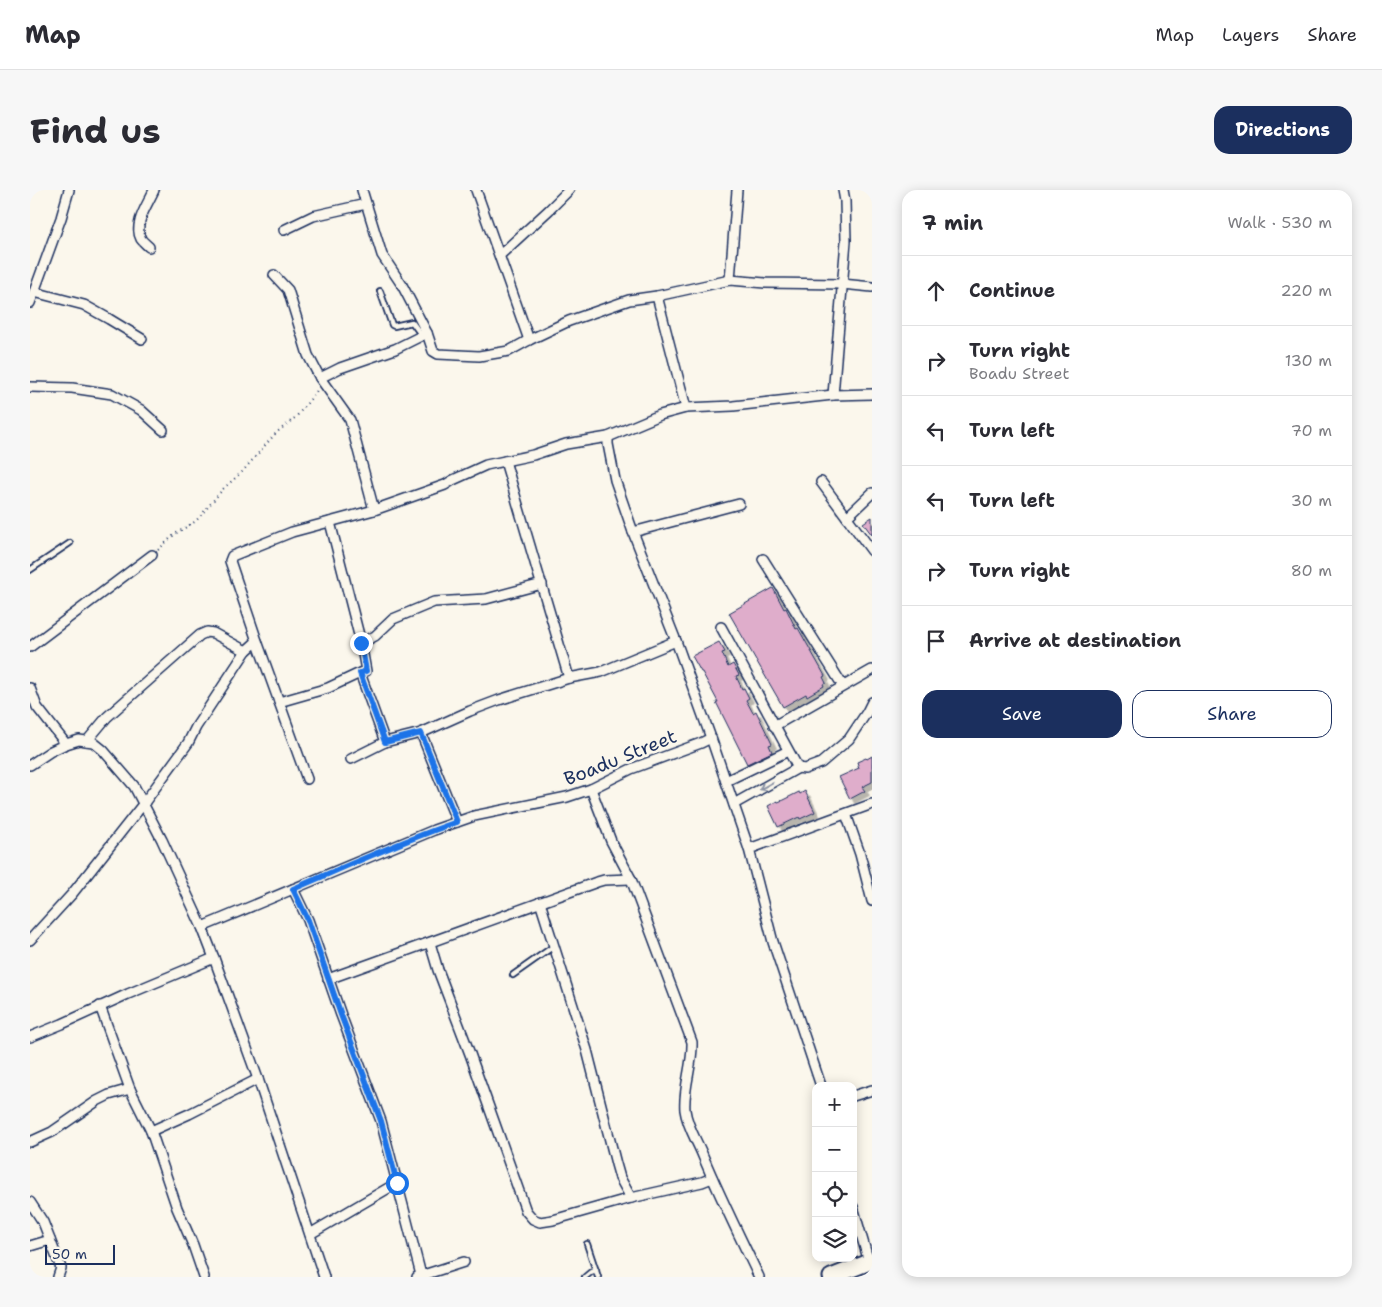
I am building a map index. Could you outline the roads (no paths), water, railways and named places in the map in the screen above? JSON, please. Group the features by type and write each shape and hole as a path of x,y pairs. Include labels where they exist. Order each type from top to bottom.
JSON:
{"highway":[{"path":"831,1277 870,1261"}],"street":[{"path":"30,303 61,218 69,190"},
{"path":"150,247 142,240 139,234 139,223 154,190"},
{"path":"362,190 382,255 402,285 433,351 438,354 478,356 509,351 569,322 629,300 657,296 730,280 765,283 842,284 872,287"},
{"path":"476,190 529,340"},
{"path":"500,254 550,210 568,190"},
{"path":"730,280 737,190"},
{"path":"833,395 846,241 843,190"},
{"path":"284,230 313,216 366,204"},
{"path":"274,275 288,290 308,356 320,378 350,420 374,510"},
{"path":"34,292 84,305 142,339"},
{"path":"657,296 686,408"},
{"path":"320,378 340,368 395,349 424,334"},
{"path":"30,387 72,388 112,394 141,410 163,430"},
{"path":"307,779 230,561 232,556 292,532 374,510 444,485 486,465 533,455 566,444 608,437 660,415 686,408 733,406 833,395 872,394"},
{"path":"608,437 615,480 633,532 676,641 734,804 749,849 773,942 820,1082"},
{"path":"505,461 569,678"},
{"path":"820,482 872,551"},
{"path":"846,517 872,493"},
{"path":"633,532 739,504"},
{"path":"279,702 328,688 366,671 361,643 330,522"},
{"path":"30,647 152,555"},
{"path":"763,559 843,686"},
{"path":"361,643 375,636 394,619 434,602 486,599 542,584"},
{"path":"721,627 798,768"},
{"path":"87,741 107,717 200,635 207,632 213,633 246,651"},
{"path":"30,940 72,894 144,803 188,743 196,727 246,651 257,641"},
{"path":"350,759 385,742 421,733 499,700 569,678 601,672 676,641"},
{"path":"774,726 872,670"},
{"path":"360,673 385,742"},
{"path":"30,688 36,707 66,744"},
{"path":"734,804 798,768 805,769 821,763 849,739 872,702"},
{"path":"421,733 457,822"},
{"name":"Boadu Street","path":"202,927 434,830 474,816 566,797 590,789 631,769 711,738"},
{"path":"31,762 66,744 80,740 93,742 103,750 134,786 144,803 202,927 214,958 258,1078 324,1277"},
{"path":"726,781 788,750"},
{"path":"590,789 612,842 631,880 692,1042 692,1054 684,1098 685,1112 690,1127 759,1277"},
{"path":"749,849 872,804"},
{"path":"846,814 860,854 872,902"},
{"path":"328,979 604,880 631,880"},
{"path":"293,889 308,920 360,1069 381,1121 419,1276 464,1262"},
{"path":"540,902 587,1050 620,1178 631,1198"},
{"path":"430,943 438,970 526,1211 532,1219 540,1222 553,1220 712,1178"},
{"path":"30,1037 214,958"},
{"path":"100,1006 130,1089 151,1131 177,1208 204,1277"},
{"path":"151,1131 189,1114 258,1078"},
{"path":"30,1142 52,1132 103,1098 130,1089"},
{"path":"857,1095 872,1090"},
{"path":"310,1234 397,1183"},
{"path":"30,1202 43,1222 61,1268 58,1277"},
{"path":"856,1217 870,1261"},
{"path":"30,1246 50,1240"}],"lane":[{"path":"380,291 392,325 412,322 424,334"},
{"path":"30,570 70,543"},
{"path":"512,975 554,946"},
{"path":"588,1244 598,1277"},
{"path":"585,1277 596,1270"}]}
